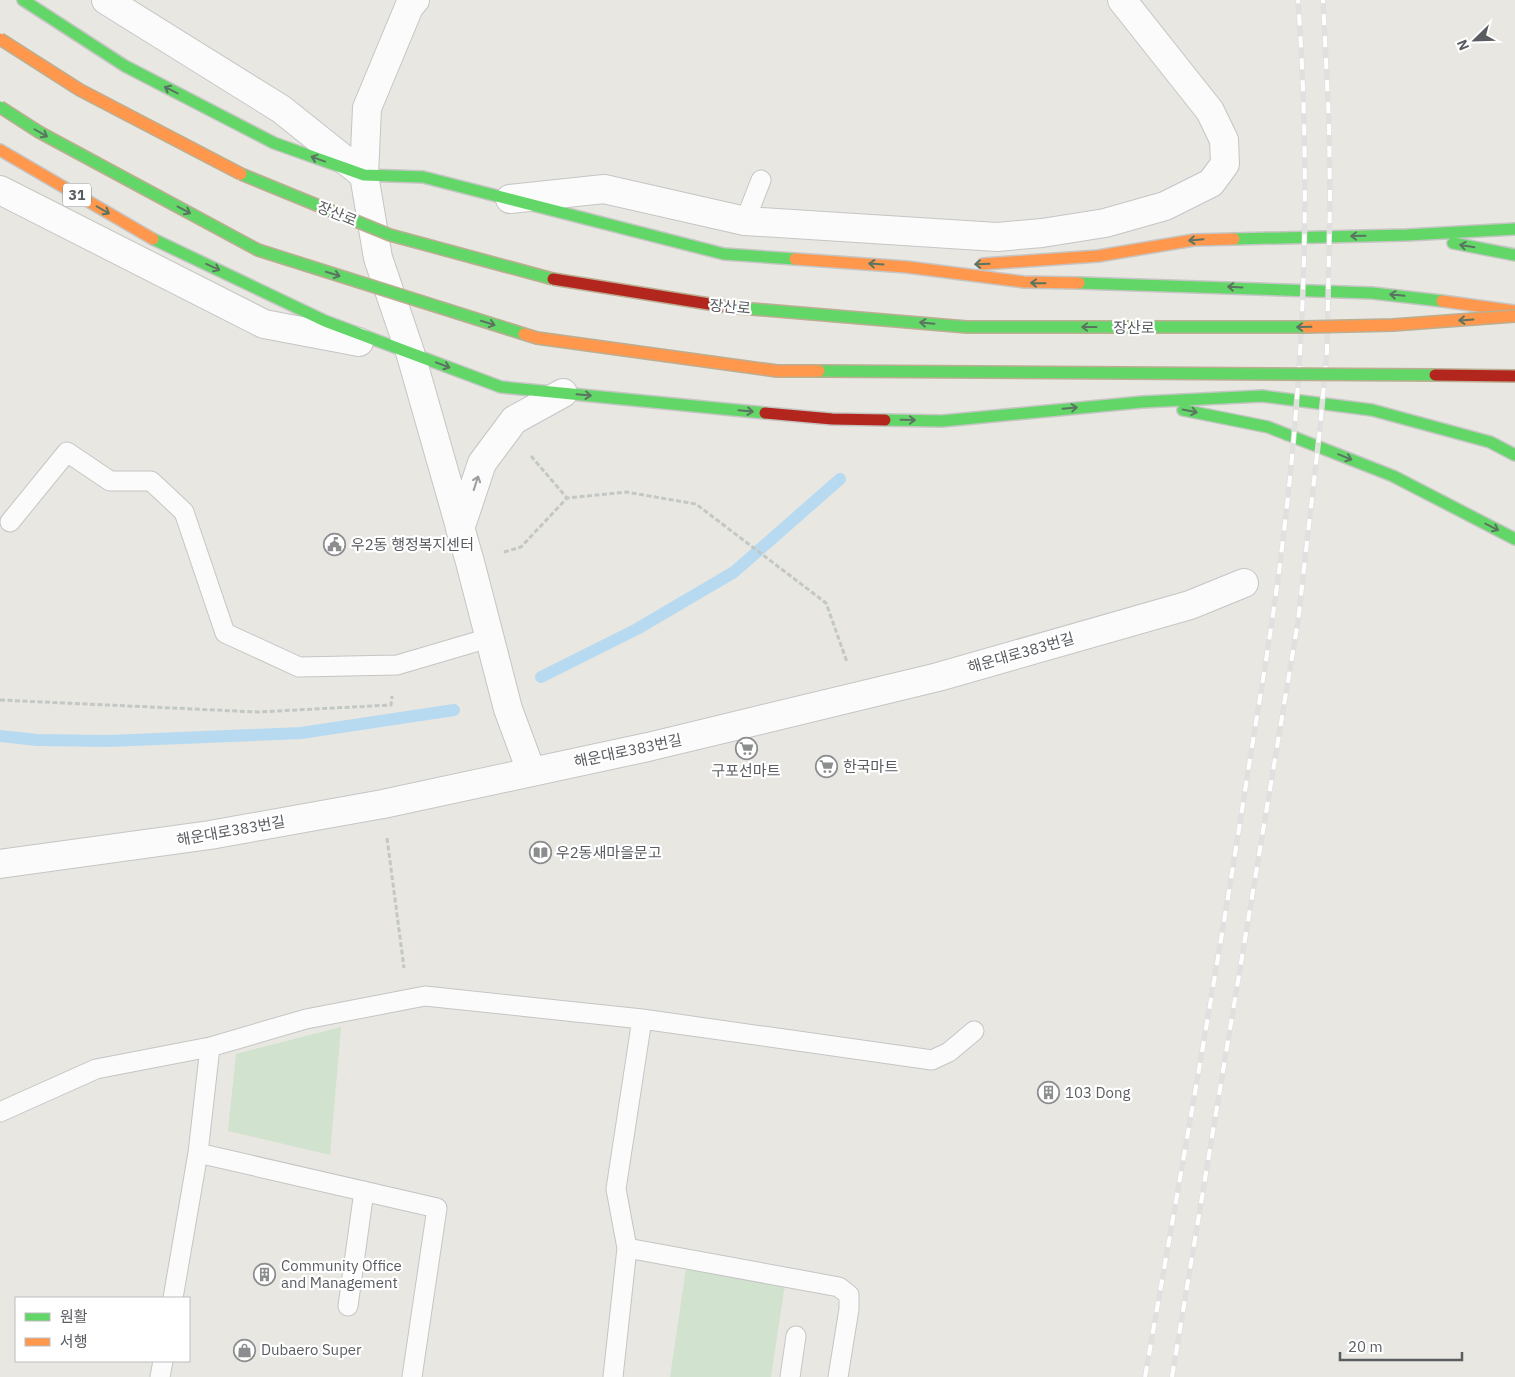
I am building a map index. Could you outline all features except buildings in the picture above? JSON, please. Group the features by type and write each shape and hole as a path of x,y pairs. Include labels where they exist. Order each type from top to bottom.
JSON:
{"main road":[{"path":"23,0 125,66 274,143 364,175 424,177 724,254 906,267 1024,282 1213,286 1372,293 1482,304 1515,310"},
{"name":"장산로","path":"0,39 80,90 248,178 390,235 562,281 708,306 967,327 1241,328 1393,325 1515,316"},
{"path":"0,107 39,132 258,250 537,338 777,371 1515,376"},
{"name":"31","path":"0,150 153,239 325,320 501,387 832,419 942,420 1142,402 1262,396 1372,410 1490,442 1515,455"},
{"path":"906,267 1015,263 1098,256 1194,240 1407,235 1515,229"},
{"path":"1407,235 1515,255"},
{"path":"1142,402 1268,427 1393,476 1515,539"}],"street":[{"path":"106,0 281,108 364,175"},
{"path":"415,0 409,7 367,108 364,175 378,258 410,352 470,562 508,709 530,771"},
{"path":"506,199 604,189 745,221 997,237 1042,233 1105,223 1166,206 1211,183 1225,164 1224,140 1210,111 1122,0"},
{"path":"0,190 264,324 410,352"},
{"path":"460,529 482,463 514,420 563,393"},
{"name":"해운대로383번길","path":"0,864 210,836 383,804 648,747 938,677 1190,605 1244,583"}],"lane":[{"path":"745,221 761,180"},
{"path":"10,522 67,452 110,481 151,481 184,512 224,633 298,667 397,666 489,638"},
{"path":"0,1112 96,1069 210,1048 306,1019 425,996 642,1019 932,1060 949,1052 974,1032"},
{"path":"613,1377 627,1248 616,1189 642,1019"},
{"path":"173,1297 198,1153 210,1048"},
{"path":"198,1153 437,1208 412,1377"},
{"path":"348,1306 364,1191"},
{"path":"627,1248 839,1287 849,1295 849,1309 838,1377"},
{"path":"790,1377 796,1336"},
{"path":"160,1377 163,1362"}],"path":[{"path":"470,562 521,547 567,498 626,492 696,504 826,603 859,696"},
{"path":"0,700 258,712 391,705 397,666"},
{"path":"383,804 408,999"}],"green space":[{"path":"341,1027 330,1155 228,1131 236,1054"},
{"path":"686,1268 785,1284 771,1377 670,1377"}],"waterway":[{"path":"541,677 637,629 734,572 840,479"},
{"path":"0,736 37,740 109,741 301,733 454,710"}],"railway":[{"path":"1145,1377 1198,1078 1235,853 1272,623 1288,500 1300,358 1305,215 1302,71 1298,0"},
{"path":"1172,1377 1298,621 1320,428 1327,351 1330,201 1329,122 1323,0"}],"traffic: fast":[{"path":"23,0 125,66 274,143 364,175"},
{"path":"0,107 39,132 258,250 524,334"},
{"path":"241,174 390,235 553,279"},
{"path":"364,175 423,177 724,254 795,259"},
{"path":"1234,239 1407,235 1515,229"},
{"path":"153,239 325,321 501,387 765,413"},
{"path":"1453,243 1515,255"},
{"path":"1079,283 1372,293 1442,301"},
{"path":"728,307 967,327 1306,327"},
{"path":"819,371 1435,375"},
{"path":"885,420 942,421 1142,402 1262,396 1372,410 1490,442 1515,455"},
{"path":"1183,410 1268,427 1393,476 1515,539"}],"traffic: slow":[{"path":"0,39 80,90 241,174"},
{"path":"0,150 153,239"},
{"path":"983,264 1098,256 1194,240 1234,239"},
{"path":"795,259 907,267 1024,282 1079,283"},
{"path":"1442,301 1515,311"},
{"path":"1306,327 1393,325 1515,316"},
{"path":"524,334 537,338 777,371 819,371"}],"traffic: jam":[{"path":"553,279 728,307"},
{"path":"1435,375 1515,376"},
{"path":"765,413 832,419 885,420"}],"place":[{"name":"우2동 행정복지센터","path":"335,545"},
{"name":"구포선마트","path":"746,748"},
{"name":"한국마트","path":"827,767"},
{"name":"우2동새마을문고","path":"540,853"},
{"name":"103 Dong","path":"1049,1093"},
{"name":"Community Office and Management","path":"265,1275"},
{"name":"Dubaero Super","path":"245,1350"}]}
